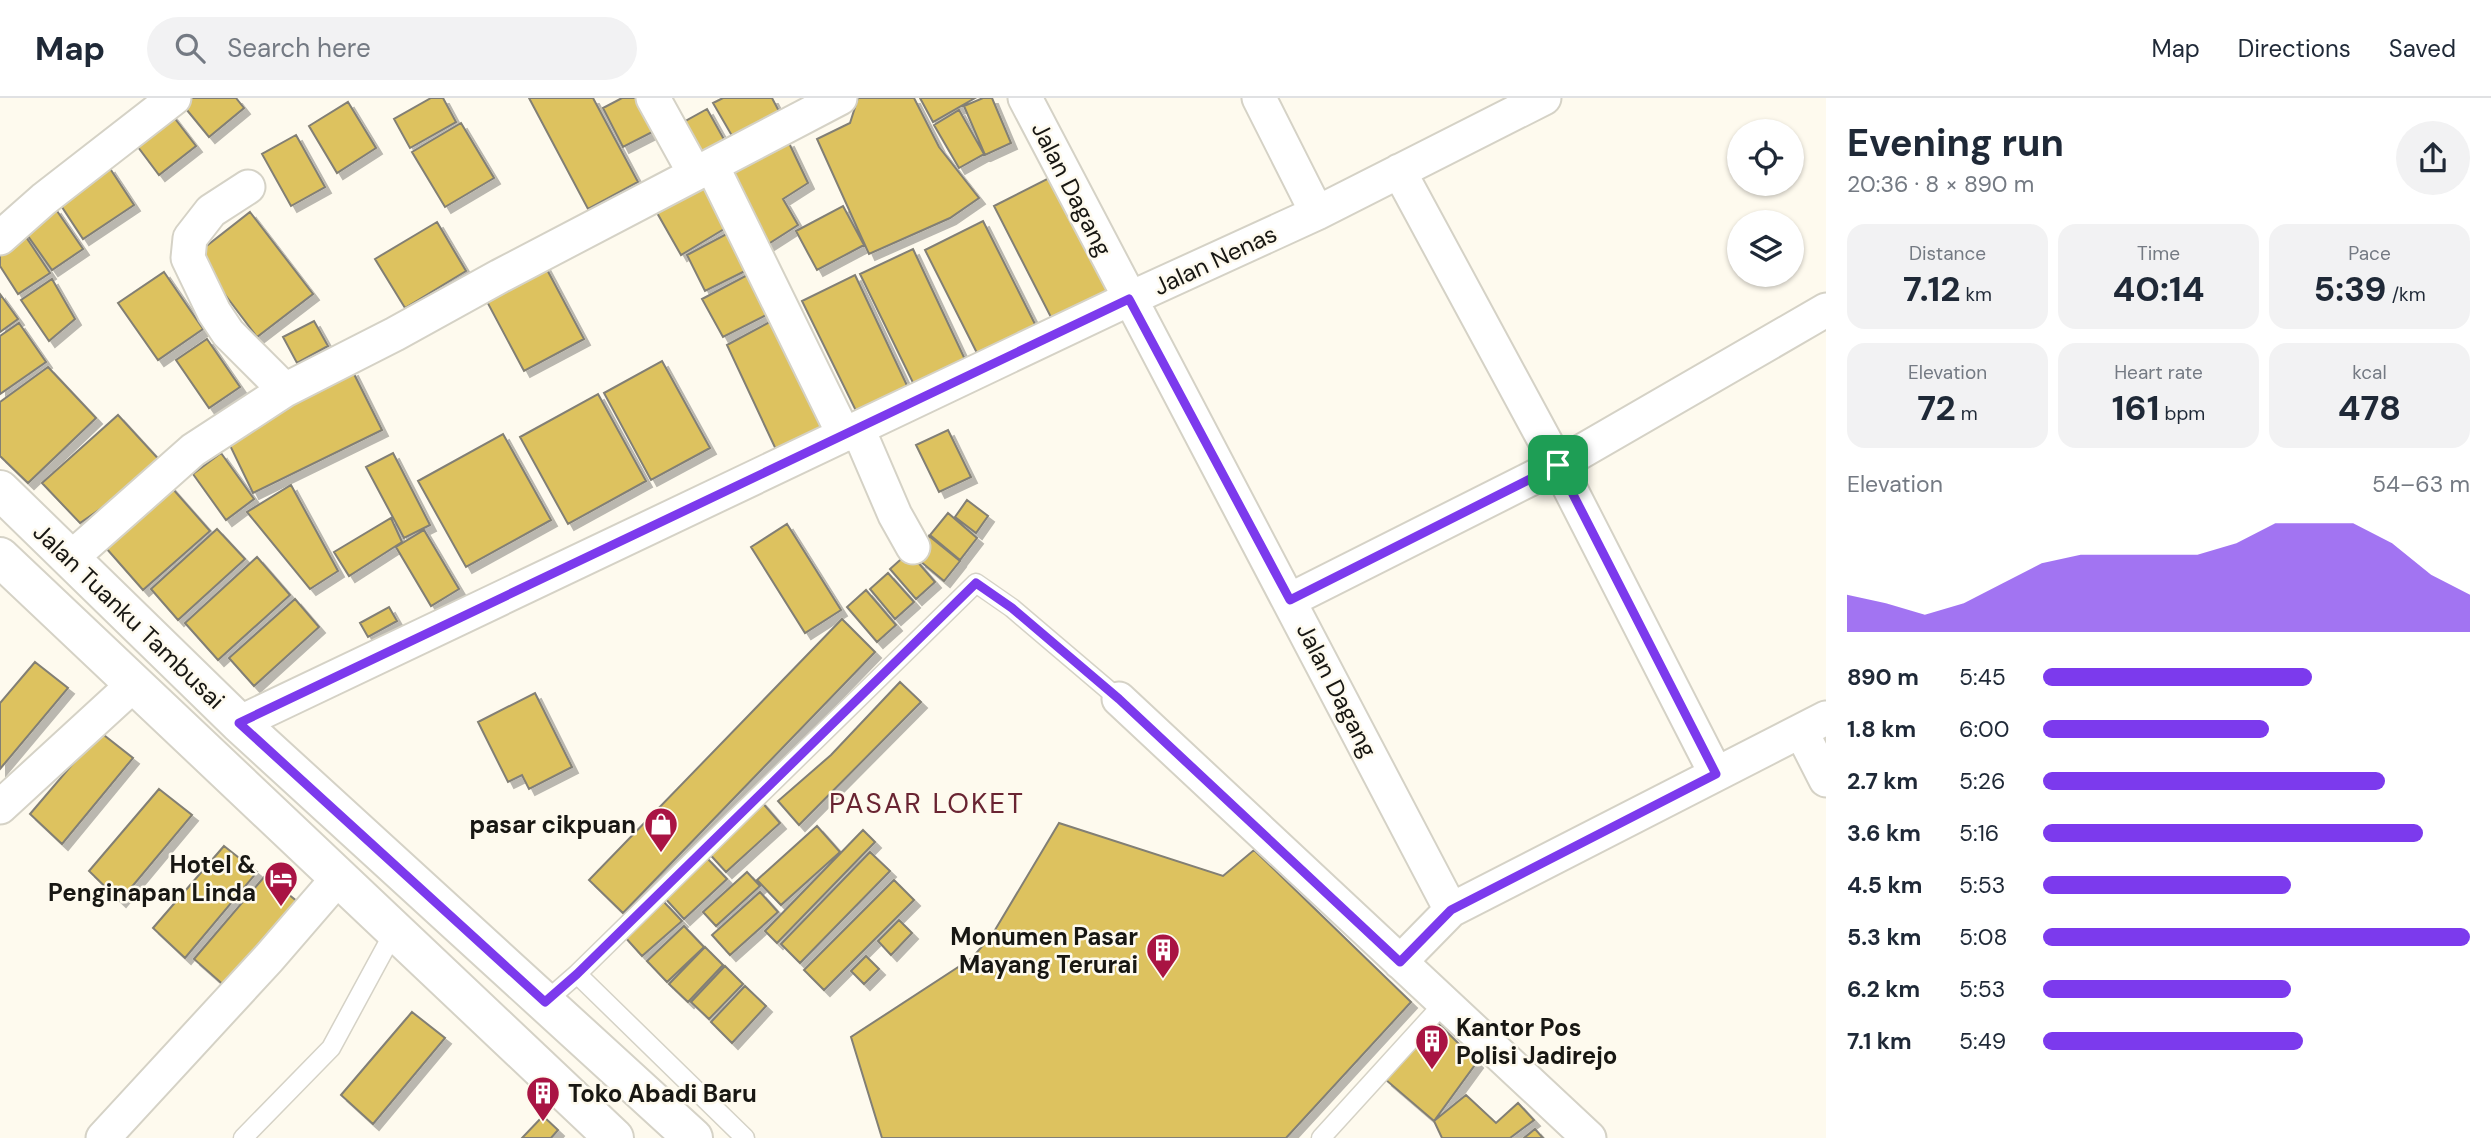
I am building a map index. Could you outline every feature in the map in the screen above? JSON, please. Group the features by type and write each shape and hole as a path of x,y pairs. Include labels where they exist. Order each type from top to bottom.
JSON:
{"main road":[{"name":"Jalan Tuanku Tambusai","path":"0,490 239,723 545,1002 651,1073 693,1138"},
{"name":"Jalan Tuanku Tambusai","path":"0,558 614,1138"}],"street":[{"path":"0,238 44,199 174,98"},
{"path":"653,98 703,170 913,547"},
{"path":"70,559 193,450 285,390 396,334 500,276 840,98"},
{"name":"Jalan Dagang","path":"1026,98 1451,910"},
{"path":"1259,98 1317,213"},
{"name":"Jalan Nenas","path":"239,723 1129,299 1317,213 1544,98"},
{"path":"1399,171 1558,465 1716,774"},
{"path":"248,187 211,211 190,238 188,258 214,312 228,333 285,390"},
{"path":"1290,600 1558,465 1826,310"},
{"path":"0,807 133,685"},
{"path":"1119,699 1589,1138"},
{"path":"1400,962 1451,910 1813,724 1826,780"},
{"path":"103,1138 269,958 339,877"}],"lane":[{"path":"545,1002 577,974 976,583 1012,608 1119,699"},
{"path":"243,1138 331,1048 395,930"},
{"path":"577,974 651,1073 745,1138"},
{"path":"1321,1138 1444,1003"}],"building":[{"path":"189,98 236,98 244,108 209,137 182,104"},
{"path":"431,98 443,98 456,122 410,148 394,119"},
{"path":"529,98 593,98 638,182 588,209"},
{"path":"622,98 647,98 662,127 623,147 603,108"},
{"path":"723,98 772,98 781,115 735,141 713,103"},
{"path":"858,98 914,98 939,147 979,198 950,218 869,254 817,139 850,123"},
{"path":"920,98 975,98 933,122"},
{"path":"983,98 992,98 1011,143 985,155 964,106"},
{"path":"348,102 376,148 337,173 309,126"},
{"path":"166,107 196,146 159,175 129,135"},
{"path":"707,109 726,143 701,156 682,123"},
{"path":"959,110 984,154 959,168 934,125"},
{"path":"461,123 494,178 445,207 412,152"},
{"path":"296,135 325,187 291,206 262,154"},
{"path":"788,141 808,183 783,199 798,225 762,248 727,168"},
{"path":"109,167 134,205 83,239 58,201"},
{"path":"705,173 734,223 681,255 652,204"},
{"path":"1051,177 1113,298 1056,327 994,206"},
{"path":"843,206 864,245 817,270 796,231"},
{"path":"55,208 83,249 52,270 23,229"},
{"path":"250,212 313,294 257,337 195,255"},
{"path":"983,221 1040,334 982,363 925,250"},
{"path":"437,222 466,271 405,308 375,259"},
{"path":"734,230 753,267 705,291 687,255"},
{"path":"22,231 50,273 18,294 0,266 0,246"},
{"path":"913,249 969,368 918,393 860,274"},
{"path":"544,264 584,339 524,371 484,296"},
{"path":"164,272 203,329 158,360 118,303"},
{"path":"753,272 774,311 723,337 702,299"},
{"path":"855,275 911,394 860,419 802,301"},
{"path":"52,279 75,319 49,341 21,300"},
{"path":"0,294 18,319 0,332"},
{"path":"779,317 837,431 779,456 727,345"},
{"path":"314,321 328,346 297,363 283,337"},
{"path":"19,323 46,362 0,394 0,336"},
{"path":"207,339 240,387 209,408 176,360"},
{"path":"662,361 710,448 651,480 604,393"},
{"path":"48,367 96,418 28,483 0,456 0,402"},
{"path":"352,370 382,430 253,493 224,433"},
{"path":"598,394 646,481 568,524 520,437"},
{"path":"118,415 164,465 80,523 42,483"},
{"path":"948,430 971,477 939,492 916,445"},
{"path":"503,434 551,520 466,567 418,481"},
{"path":"221,453 254,499 226,520 193,474"},
{"path":"393,453 430,525 404,538 366,467"},
{"path":"165,480 210,531 143,590 99,540"},
{"path":"291,485 338,571 310,589 247,512"},
{"path":"967,500 988,516 976,533 955,517"},
{"path":"948,513 977,538 960,560 930,535"},
{"path":"391,518 402,542 349,576 334,552"},
{"path":"787,524 841,610 805,633 751,547"},
{"path":"217,529 245,559 178,620 151,589"},
{"path":"424,530 459,589 431,606 396,547"},
{"path":"929,536 960,561 944,581 920,561"},
{"path":"909,552 935,582 916,599 890,569"},
{"path":"257,557 290,595 218,660 185,623"},
{"path":"888,573 914,602 895,619 870,589"},
{"path":"866,590 896,625 877,642 847,607"},
{"path":"295,599 319,627 254,686 229,658"},
{"path":"389,607 397,621 368,637 360,623"},
{"path":"842,619 875,652 623,913 589,880"},
{"path":"35,662 68,688 0,769 0,703"},
{"path":"900,682 921,702 799,825 778,801 831,755"},
{"path":"535,693 572,767 529,789 522,775 508,782 478,722"},
{"path":"100,732 133,758 62,844 30,814"},
{"path":"159,789 192,815 120,901 89,871"},
{"path":"760,800 780,823 726,872 705,849"},
{"name":"Monumen Pasar Mayang Terurai","path":"1059,823 1223,876 1254,850 1411,1002 1286,1138 882,1138 851,1037 972,958 992,935"},
{"path":"817,826 840,852 781,905 757,880"},
{"path":"863,830 875,842 777,943 765,931"},
{"path":"224,846 257,872 185,958 153,928"},
{"path":"870,852 890,871 800,963 781,944"},
{"path":"706,857 727,879 684,919 663,896"},
{"path":"747,872 760,886 716,926 703,912"},
{"path":"265,876 298,902 227,988 194,959"},
{"path":"894,880 914,900 824,990 804,970"},
{"path":"760,892 778,912 730,955 712,935"},
{"path":"663,901 682,921 642,956 624,936"},
{"path":"899,920 912,933 891,955 878,941"},
{"path":"684,926 704,947 667,982 647,961"},
{"path":"705,947 723,965 688,1002 669,984"},
{"path":"866,956 879,969 864,984 851,971"},
{"path":"725,966 743,984 709,1019 691,1002"},
{"path":"745,986 766,1006 732,1043 711,1022"},
{"path":"412,1012 445,1038 373,1124 341,1095"},
{"name":"Kantor Pos Polisi Jadirejo","path":"1436,1021 1477,1062 1434,1121 1386,1080"},
{"path":"1466,1095 1496,1123 1518,1103 1534,1120 1510,1138 1442,1138 1434,1121"},
{"name":"Toko Abadi Baru","path":"543,1116 558,1130 551,1138 522,1138"},
{"path":"1535,1129 1543,1138 1524,1138"}],"place":[{"name":"pasar cikpuan","path":"661,854"},
{"name":"Hotel & Penginapan Linda","path":"281,908"},
{"name":"Monumen Pasar Mayang Terurai","path":"1163,980"},
{"name":"Kantor Pos Polisi Jadirejo","path":"1432,1071"},
{"name":"Toko Abadi Baru","path":"543,1123"}],"district":[{"name":"PASAR LOKET","path":"927,803"}],"route":[{"path":"1129,299 1290,600 1558,465 1716,774 1451,910 1400,962 1119,699 1012,608 976,583 577,974 545,1002 239,723 1129,299"}]}
